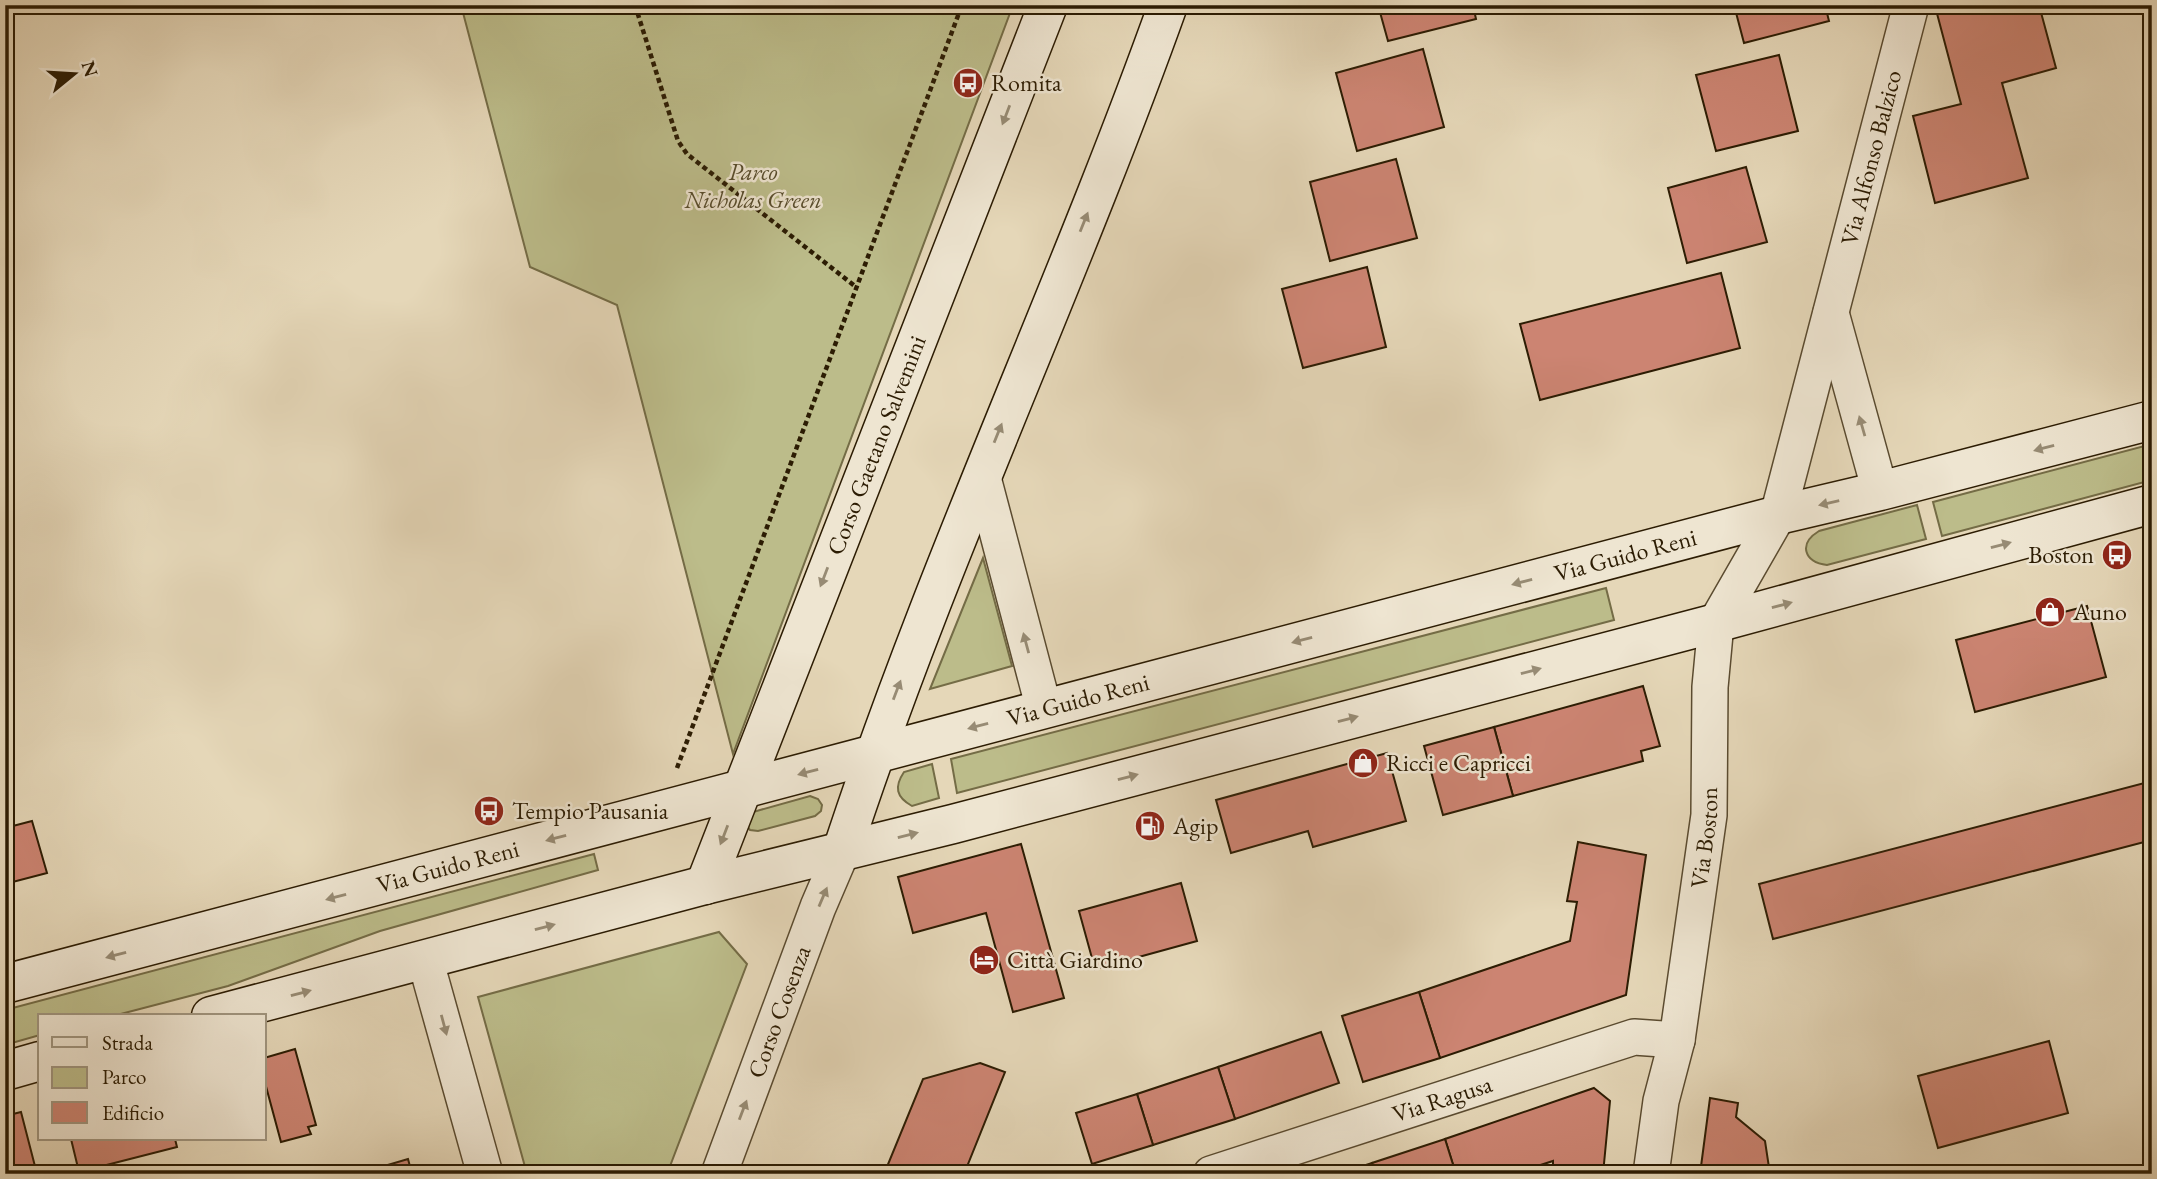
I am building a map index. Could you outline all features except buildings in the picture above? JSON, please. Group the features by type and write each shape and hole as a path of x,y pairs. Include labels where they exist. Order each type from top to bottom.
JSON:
{"main road":[{"name":"Corso Gaetano Salvemini","path":"705,885 1048,5"},
{"path":"842,851 874,754 982,474 1141,80 1168,5"},
{"name":"Via Guido Reni","path":"5,985 1778,515 2152,420"},
{"path":"219,1014 1716,623 2152,504"},
{"path":"5,1070 38,1062"}],"street":[{"name":"Via Alfonso Balzico","path":"1778,515 1911,5"},
{"path":"1830,312 1880,491"},
{"path":"982,474 1044,709"},
{"name":"Via Boston","path":"1651,1174 1661,1101 1677,1040 1709,815 1710,687 1716,623 1778,515"},
{"name":"Corso Cosenza","path":"719,1174 818,907 842,851"},
{"path":"425,959 485,1174"},
{"name":"Via Ragusa","path":"1211,1174 1634,1037 1677,1040"}],"path":[{"path":"635,5 678,141 687,154 856,287"},
{"path":"676,771 962,5"}],"green space":[{"name":"Parco Nicholas Green","path":"461,5 1013,5 733,754 617,305 530,267"},
{"path":"2152,444 2152,480 1942,536 1933,502"},
{"path":"1917,505 1926,539 1827,565 1813,560 1806,552 1808,541 1819,531"},
{"path":"983,558 1012,666 930,689"},
{"path":"1606,588 1614,620 957,793 951,759"},
{"path":"932,764 939,798 912,806 898,791 901,777 904,772"},
{"path":"810,796 818,799 822,805 821,811 815,816 758,831 750,830 745,824 753,812"},
{"path":"594,854 598,870 380,931 228,986 121,1014 38,1014 38,1036 5,1045 5,1010"},
{"path":"719,932 747,964 667,1174 527,1174 478,997"}],"place":[{"name":"Romita","path":"968,83"},
{"name":"Boston","path":"2117,555"},
{"name":"Auno","path":"2050,612"},
{"name":"Ricci e Capricci","path":"1363,763"},
{"name":"Tempio Pausania","path":"489,811"},
{"name":"Agip","path":"1150,826"},
{"name":"Città Giardino","path":"984,960"}]}
